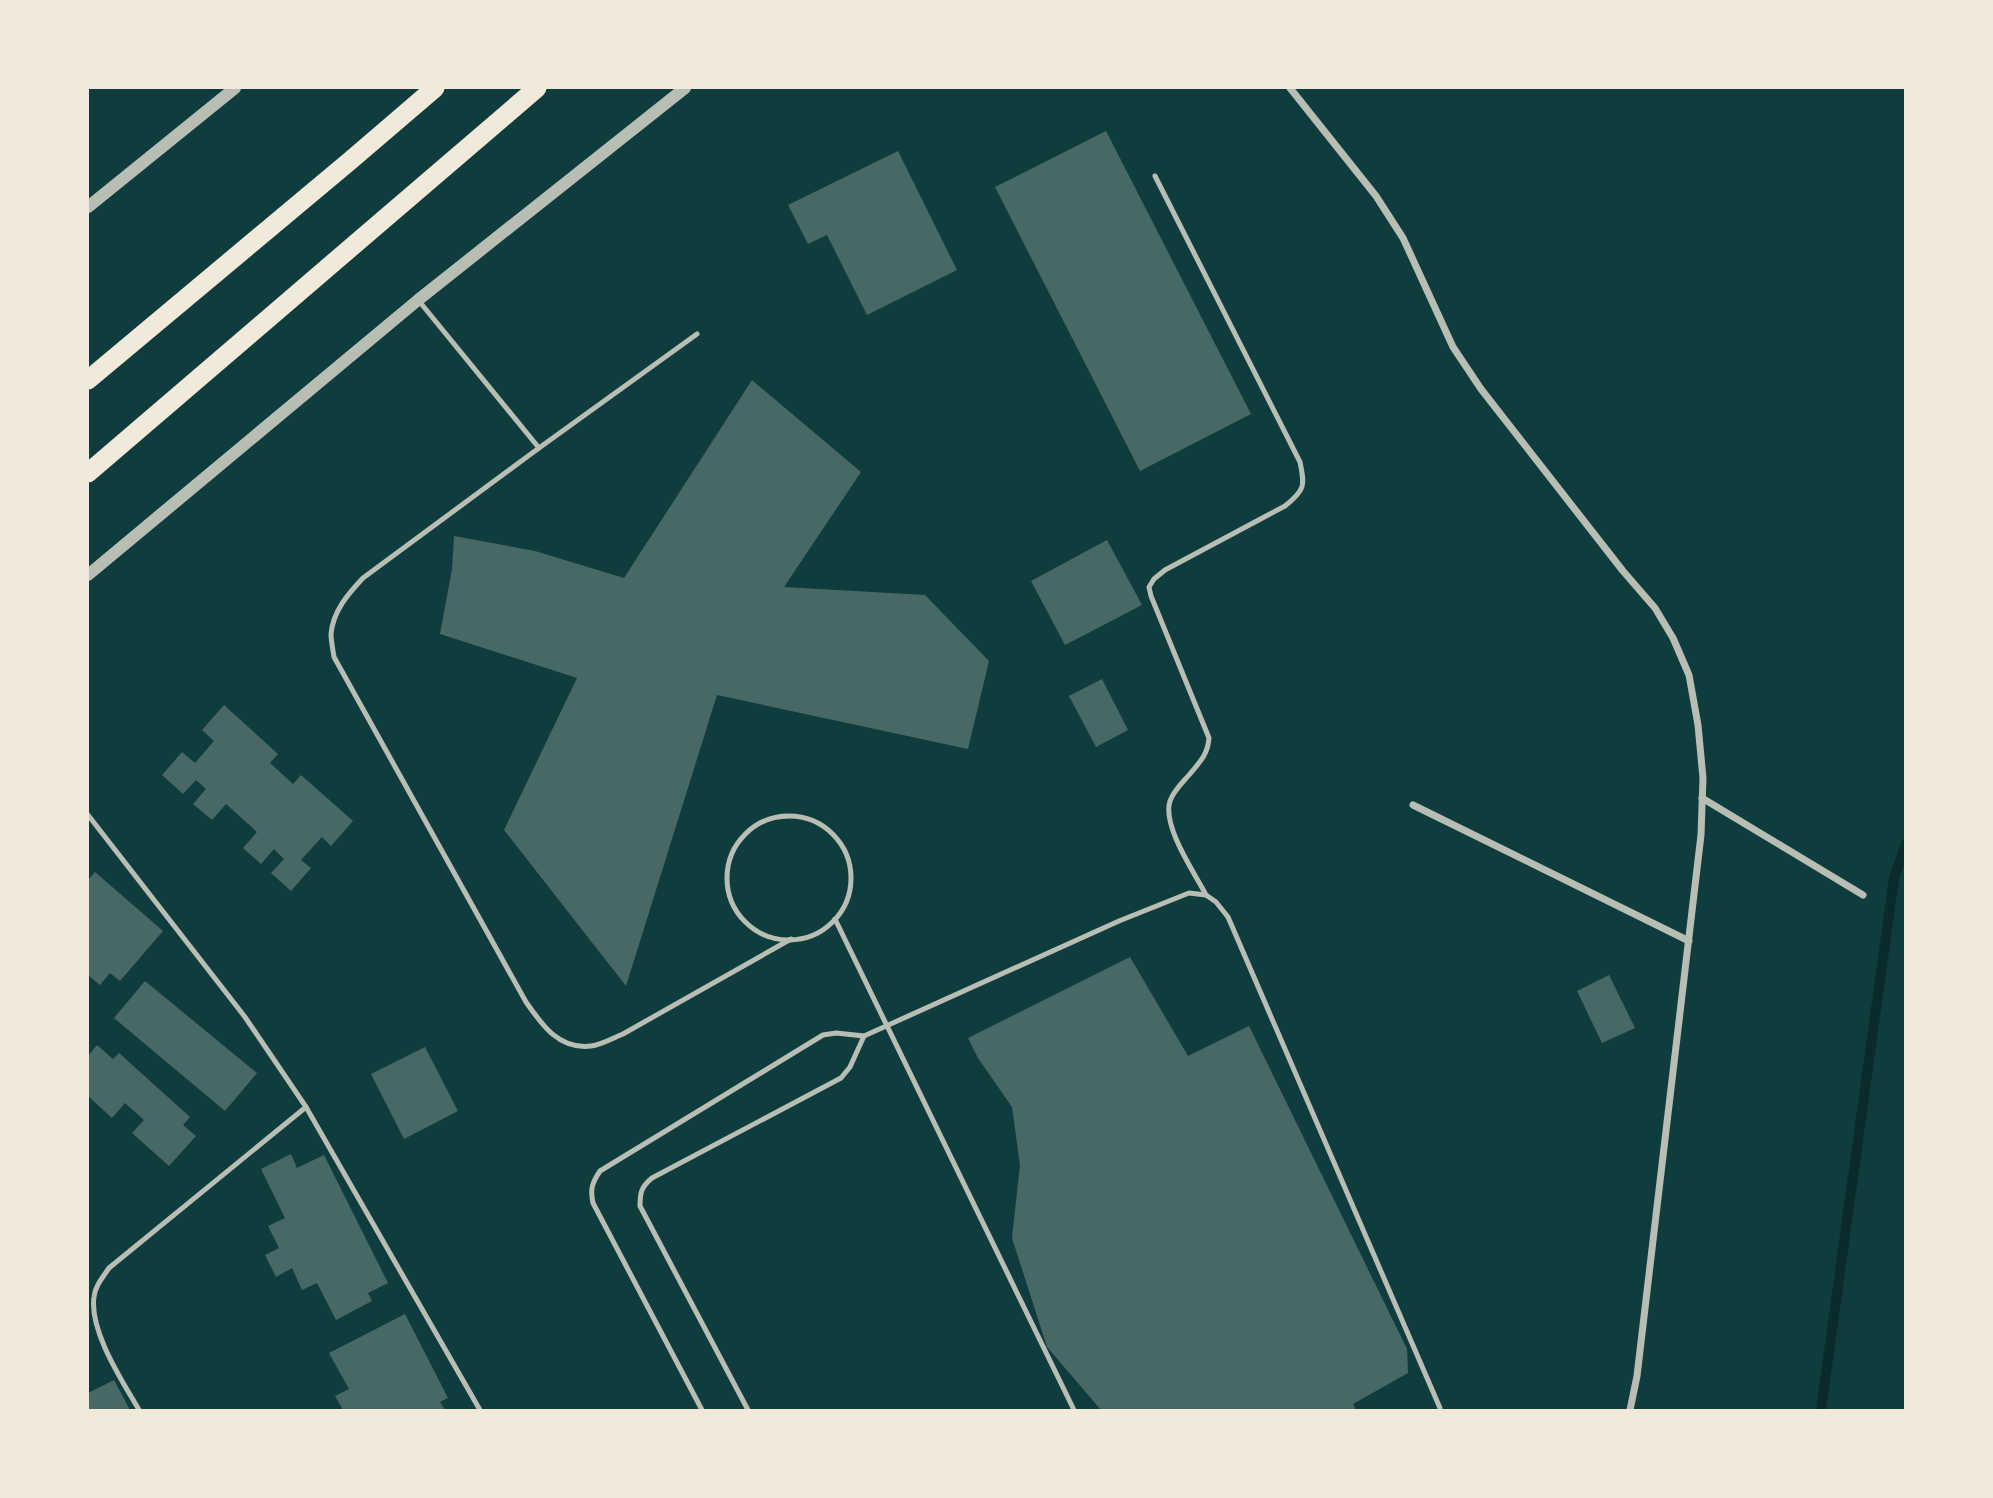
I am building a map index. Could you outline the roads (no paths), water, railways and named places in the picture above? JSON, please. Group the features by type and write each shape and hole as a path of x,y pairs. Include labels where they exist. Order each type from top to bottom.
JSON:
{"highway":[{"path":"88,380 435,88"},
{"path":"88,472 537,88"}],"street":[{"path":"88,206 235,88"},
{"path":"88,575 418,300 685,88"},
{"path":"1290,88 1376,196 1403,238 1453,347 1481,389 1655,608 1673,638 1689,675 1698,725 1703,778 1701,835 1637,1376 1630,1410"},
{"path":"1702,798 1863,895"},
{"path":"1413,805 1689,942"}],"lane":[{"path":"1154,176 1300,462 1304,481 1298,496 1285,506 1165,570 1149,587 1209,738 1208,750 1202,760 1176,789 1169,803 1170,823 1206,895"},
{"path":"418,300 539,447"},
{"path":"697,334 363,578 337,612 331,634 334,657 526,1002 547,1032 571,1046 593,1046 623,1034 791,939"},
{"path":"88,815 245,1017 306,1107 480,1410"},
{"path":"781,816 805,817 827,828 843,846 851,869 849,894 835,919 821,932 798,940 774,938 752,927 736,909 727,886 729,862 739,840 757,824 781,816"},
{"path":"702,1410 593,1203 590,1192 600,1171 823,1035 835,1033 863,1036 1189,892 1206,895 1216,902 1228,917 1440,1408"},
{"path":"835,919 1074,1410"},
{"path":"748,1410 640,1206 640,1192 652,1178 841,1078 850,1067 863,1036"},
{"path":"139,1410 104,1347 96,1324 93,1299 98,1284 109,1268 306,1107"}],"waterway":[{"path":"1821,1410 1894,878 1906,844"}]}
